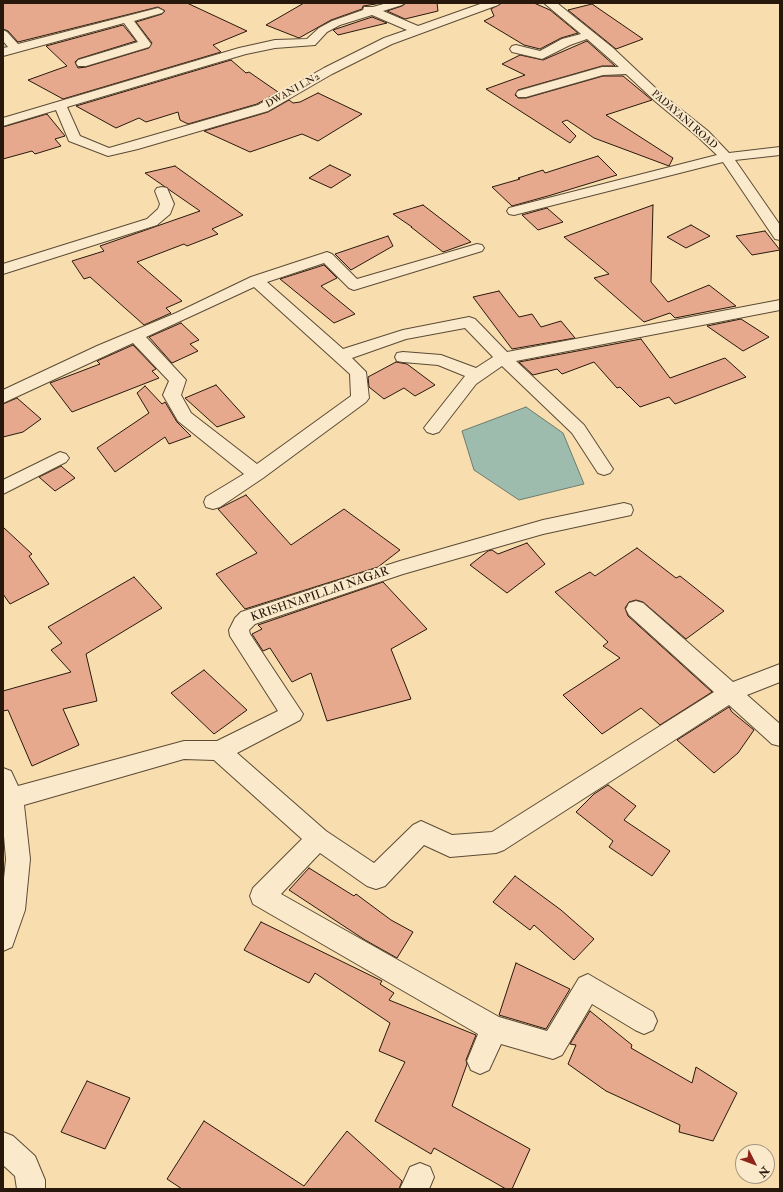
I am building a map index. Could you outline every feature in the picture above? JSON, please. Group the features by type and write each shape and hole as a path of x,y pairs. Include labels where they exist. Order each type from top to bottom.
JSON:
{"street":[{"path":"3,52 158,11 150,3"},
{"path":"3,122 243,51 275,44 311,42 323,30 336,23 398,3"},
{"name":"DWANI LN2","path":"60,105 74,138 108,152 138,145 263,108 348,61 388,41 494,3"},
{"name":"PADAYANI ROAD","path":"550,3 630,70 660,99 703,134 726,157"},
{"path":"357,4 416,30"},
{"path":"82,63 145,44 127,19"},
{"path":"3,34 16,49"},
{"path":"516,49 542,55 566,42 589,35"},
{"path":"522,94 602,70 630,70"},
{"path":"780,151 726,157 780,236"},
{"name":"PADAYANI ROAD","path":"514,211 726,157"},
{"path":"3,269 152,222 165,211 167,204 162,191"},
{"path":"3,397 182,316 256,280 327,257 354,285 477,248"},
{"path":"212,502 257,474 360,398 358,372 256,280"},
{"path":"433,428 470,380 503,358 780,305"},
{"path":"340,356 403,335 469,322 503,358 578,429 604,469"},
{"path":"136,336 178,380 172,395 184,416 257,474"},
{"path":"403,358 441,360 478,375"},
{"path":"3,488 60,458"},
{"name":"KRISHNAPILLAI NAGAR","path":"8,788 184,750 219,751 292,714 240,636 239,630 248,618 400,568 543,527 624,510"},
{"path":"636,609 780,737"},
{"path":"219,751 318,839 376,878 421,832 450,846 496,842 731,692 780,673"},
{"path":"3,939 18,858 8,788"},
{"path":"318,839 262,896 494,1029 553,1046 588,987 644,1021"},
{"path":"480,1061 494,1029"},
{"path":"3,1146 25,1166 31,1180 31,1189"}],"shaded area":[{"path":"526,407 563,433 584,484 519,500 474,470 462,431"}],"building":[{"path":"3,3 187,3 247,31 213,45 221,52 63,99 28,80 67,66 46,46 123,25 136,41 78,59 75,62 78,68 86,67 149,48 152,43 136,22 162,14 165,11 158,7 18,42 8,31 3,29"},
{"path":"304,3 382,3 363,6 362,9 331,20 299,38 266,25"},
{"path":"406,3 437,3 438,11 405,19 387,11 402,6"},
{"path":"502,3 534,3 550,10 578,33 561,38 540,49 524,45 484,21 494,16 491,9"},
{"path":"592,4 643,39 616,49 568,10"},
{"path":"372,17 387,23 338,35 333,30"},
{"path":"587,41 615,66 602,66 518,90 515,95 518,98 526,98 603,76 623,76 652,100 606,115 673,158 669,166 594,138 567,120 562,122 576,136 570,143 486,89 525,75 502,64 520,55 543,60"},
{"path":"231,60 246,73 249,72 278,92 257,104 188,124 180,120 178,112 146,122 139,118 116,128 76,106"},
{"path":"318,93 362,114 318,141 302,134 250,152 204,131 268,112 289,100 293,103 300,102"},
{"path":"47,114 65,136 55,139 61,146 35,154 32,151 3,159 3,127"},
{"path":"598,156 617,175 512,206 492,187 520,179 518,178 543,170 545,173"},
{"path":"330,165 351,175 331,188 309,178"},
{"path":"175,166 243,215 212,229 218,234 187,246 184,244 137,262 182,301 166,308 171,313 144,325 90,277 84,279 72,261 104,251 100,246 200,211 145,173"},
{"path":"423,205 471,242 443,252 393,214"},
{"path":"653,205 651,282 668,302 709,285 736,306 675,318 670,313 644,322 594,278 609,274 564,237"},
{"path":"547,208 563,222 538,230 522,215"},
{"path":"691,225 710,236 686,248 667,237"},
{"path":"765,231 780,250 752,255 736,236"},
{"path":"388,236 393,246 351,270 335,254"},
{"path":"324,265 337,278 321,286 355,314 334,323 280,279"},
{"path":"499,291 519,317 532,314 541,327 561,321 575,338 512,349 473,297"},
{"path":"741,319 769,337 743,351 707,326"},
{"path":"181,323 199,340 190,344 198,351 172,363 149,337"},
{"path":"641,339 670,378 725,358 746,377 675,404 669,397 640,407 620,387 617,388 594,362 562,374 557,369 533,375 519,362"},
{"path":"133,345 156,369 152,371 159,378 72,412 50,383 100,364 97,361"},
{"path":"396,362 407,364 435,385 415,396 404,388 384,399 369,387 368,377"},
{"path":"216,385 245,417 217,427 185,398"},
{"path":"145,386 162,404 165,402 177,422 191,436 169,444 165,437 115,472 97,448 149,413 137,393"},
{"path":"17,398 41,419 23,432 3,437 3,404"},
{"path":"61,466 75,478 55,491 39,477"},
{"path":"246,495 291,545 344,509 400,550 378,567 245,609 216,574 257,553 218,509"},
{"path":"3,527 32,554 29,556 49,584 10,604 3,594"},
{"path":"527,543 545,564 507,593 470,565 488,551 492,550 498,554"},
{"path":"637,548 676,578 680,576 724,611 686,639 643,602 636,600 629,602 625,608 628,616 712,692 660,725 641,708 602,734 563,695 620,658 603,646 608,642 555,592 590,572 595,576"},
{"path":"134,577 162,608 86,654 97,701 63,709 79,745 32,766 8,710 3,711 3,691 71,672 51,650 62,643 48,627"},
{"path":"383,582 427,629 391,649 411,699 327,721 311,673 292,682 270,648 263,651 252,634 262,629 258,625"},
{"path":"204,670 247,710 214,734 171,693"},
{"path":"729,707 732,712 754,730 738,753 714,773 677,740"},
{"path":"608,785 636,806 624,820 670,851 652,876 609,847 613,841 576,812 594,794"},
{"path":"309,868 354,896 356,894 391,920 413,932 397,958 365,940 289,890"},
{"path":"515,876 561,910 594,939 574,960 534,925 530,930 493,902"},
{"path":"261,922 382,981 380,984 394,993 389,1000 476,1035 466,1060 467,1064 452,1106 530,1149 512,1189 506,1189 434,1148 431,1154 375,1121 405,1062 379,1051 390,1023 315,973 309,983 244,950"},
{"path":"516,963 570,989 546,1029 499,1015"},
{"path":"590,1011 632,1045 631,1048 692,1083 696,1067 737,1093 713,1141 679,1132 680,1125 606,1091 568,1064 576,1045 570,1044"},
{"path":"87,1081 130,1098 105,1149 61,1132"},
{"path":"204,1121 304,1186 347,1131 402,1181 399,1189 182,1189 167,1179"}]}
